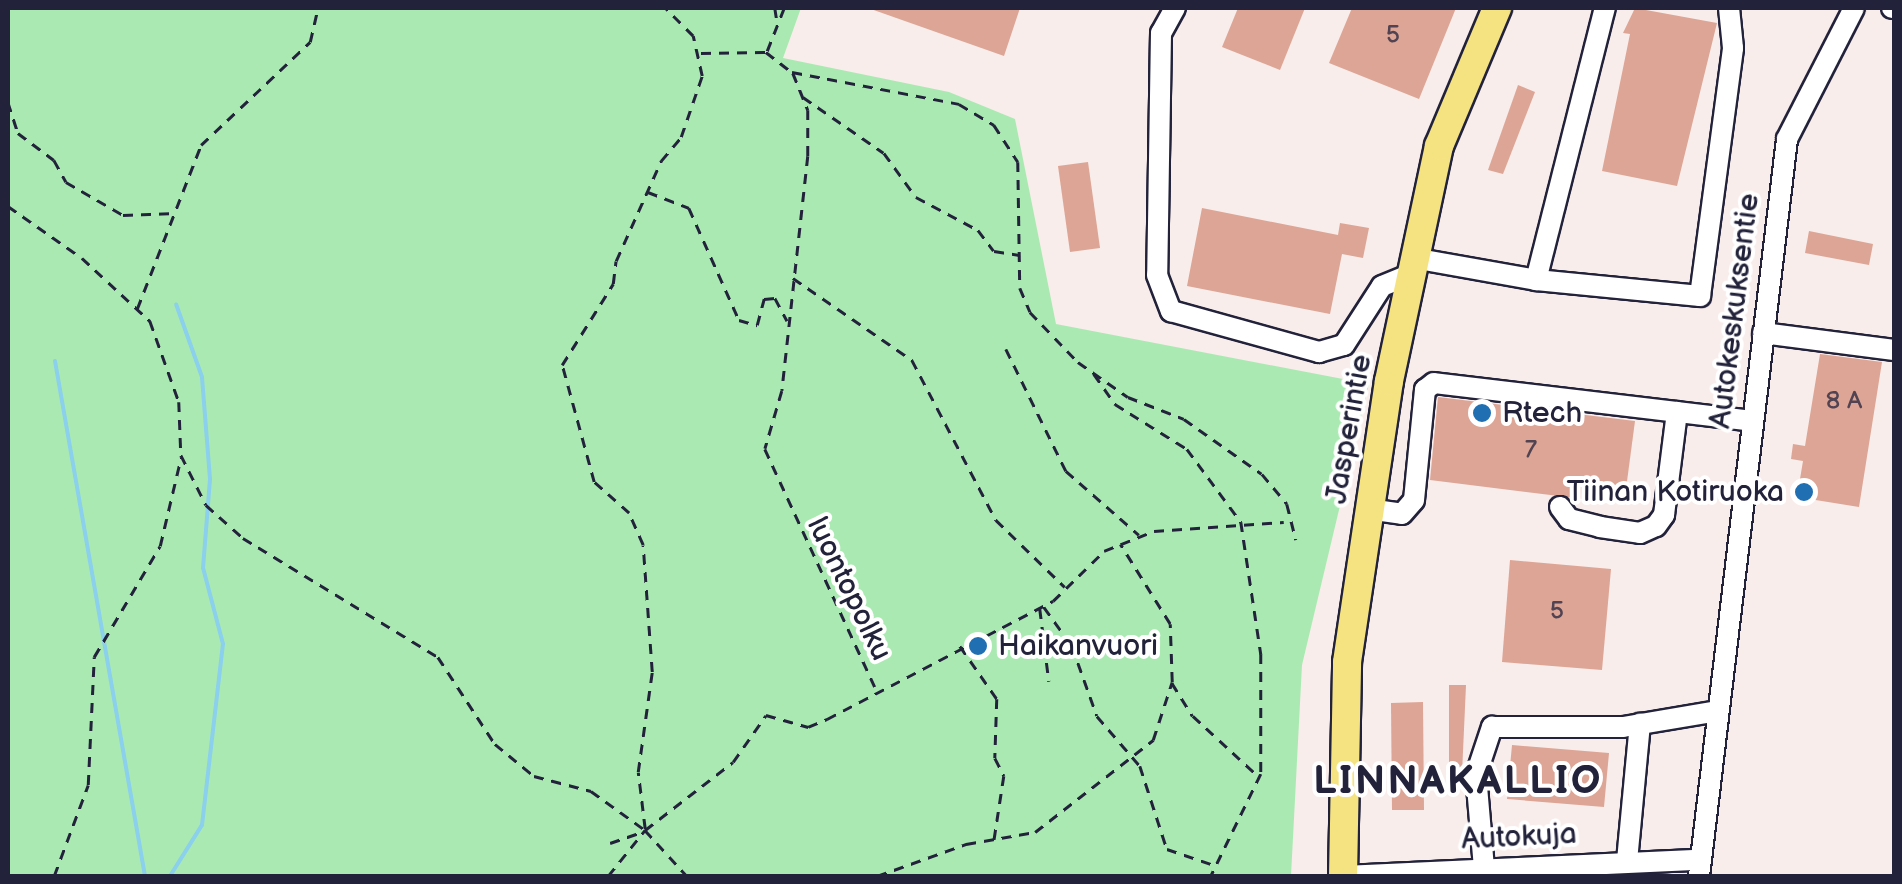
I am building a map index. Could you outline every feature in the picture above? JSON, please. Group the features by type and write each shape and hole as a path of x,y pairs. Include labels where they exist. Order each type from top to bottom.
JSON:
{"main road":[{"name":"Jasperintie","path":"1343,876 1347,662 1368,509 1411,266 1439,146 1497,8"}],"street":[{"path":"1175,8 1161,32 1158,275 1171,311 1320,352 1344,346 1382,286 1411,266 1700,296 1733,48 1729,8"},
{"path":"1536,280 1605,8"},
{"name":"Autokeskuksentie","path":"1700,868 1714,712 1787,139 1854,8"},
{"path":"1763,333 1894,350"},
{"path":"1368,509 1402,514 1414,500 1425,390 1434,383 1753,421"},
{"path":"1560,507 1569,520 1600,527 1640,533 1656,526 1664,514 1677,412"},
{"path":"1484,868 1476,775 1484,734 1504,722 1640,724 1714,712"},
{"path":"1639,866 1640,724"},
{"name":"Autokuja","path":"1343,876 1484,868 1700,868"}],"path":[{"path":"137,308 178,213 200,145 310,42 318,8"},
{"path":"608,876 645,830 638,772 652,672 643,545 629,512 594,482 562,365 613,284 646,192 681,138 702,76 700,53 665,8"},
{"path":"775,8 777,21"},
{"path":"766,52 784,8"},
{"path":"700,53 766,52 792,72 958,104 994,125 1018,162 1020,288 1030,312 1093,373 1115,404 1187,449 1241,522 1261,654 1259,777 1211,876"},
{"name":"luontopolku","path":"645,830 733,762 766,716 808,728 875,689 765,449 782,391 808,156 803,98 792,72"},
{"path":"803,98 884,153 916,197 978,230 994,251 1022,255"},
{"path":"8,102 18,132 89,198 123,215 178,213"},
{"path":"646,192 689,208 739,320 758,324 764,298 775,298 788,328"},
{"path":"8,206 150,320 179,402 181,455 160,546 94,657 88,785 54,876"},
{"path":"792,277 912,360 996,520 1066,588"},
{"path":"1006,349 1066,472 1140,536"},
{"path":"1093,373 1184,418 1262,474 1287,504 1286,522 1296,540"},
{"path":"181,455 206,504 243,538 438,658 495,744 534,776 592,791 645,830 688,876"},
{"path":"875,689 1041,606 1120,544 1140,536 1241,522 1286,522"},
{"path":"877,876 1061,817 1152,740 1172,682 1170,624 1120,544"},
{"path":"1041,606 1049,681"},
{"path":"1041,606 1072,646 1096,716 1133,758 1155,798 1167,849 1214,865"},
{"path":"959,645 997,699 995,758 1004,776 994,841"},
{"path":"1172,682 1193,716 1259,777"},
{"path":"610,843 645,830"}],"green space":[{"path":"8,8 801,8 783,58 949,92 1015,119 1056,324 1369,384 1302,665 1291,876 8,876"}],"building":[{"path":"868,8 1020,8 1004,56"},
{"path":"1238,8 1305,8 1280,70 1222,47"},
{"path":"1352,8 1456,8 1419,99 1329,63"},
{"path":"1635,8 1717,23 1677,186 1602,171 1630,34 1623,33"},
{"path":"1518,85 1535,92 1503,174 1488,170"},
{"path":"1088,162 1100,248 1070,252 1058,166"},
{"path":"1202,208 1338,235 1340,223 1369,228 1363,258 1342,254 1330,314 1187,286"},
{"path":"1809,231 1873,244 1869,265 1805,253"},
{"path":"1820,354 1882,362 1859,507 1797,497 1803,461 1791,459 1793,444 1805,446"},
{"path":"1438,397 1635,421 1624,504 1430,480"},
{"path":"1510,560 1611,569 1602,670 1502,662"},
{"path":"1449,685 1466,685 1462,774 1449,774"},
{"path":"1423,702 1424,810 1392,810 1391,703"},
{"path":"1512,745 1609,753 1604,807 1507,799"}],"waterway":[{"path":"170,876 202,825 223,644 203,568 210,479 202,377 176,304"},
{"path":"55,361 145,876"}],"place":[{"name":"Rtech","path":"1482,413"},
{"name":"Tiinan Kotiruoka","path":"1804,492"},
{"name":"Haikanvuori","path":"978,646"}],"district":[{"name":"LINNAKALLIO","path":"1458,781"}]}
